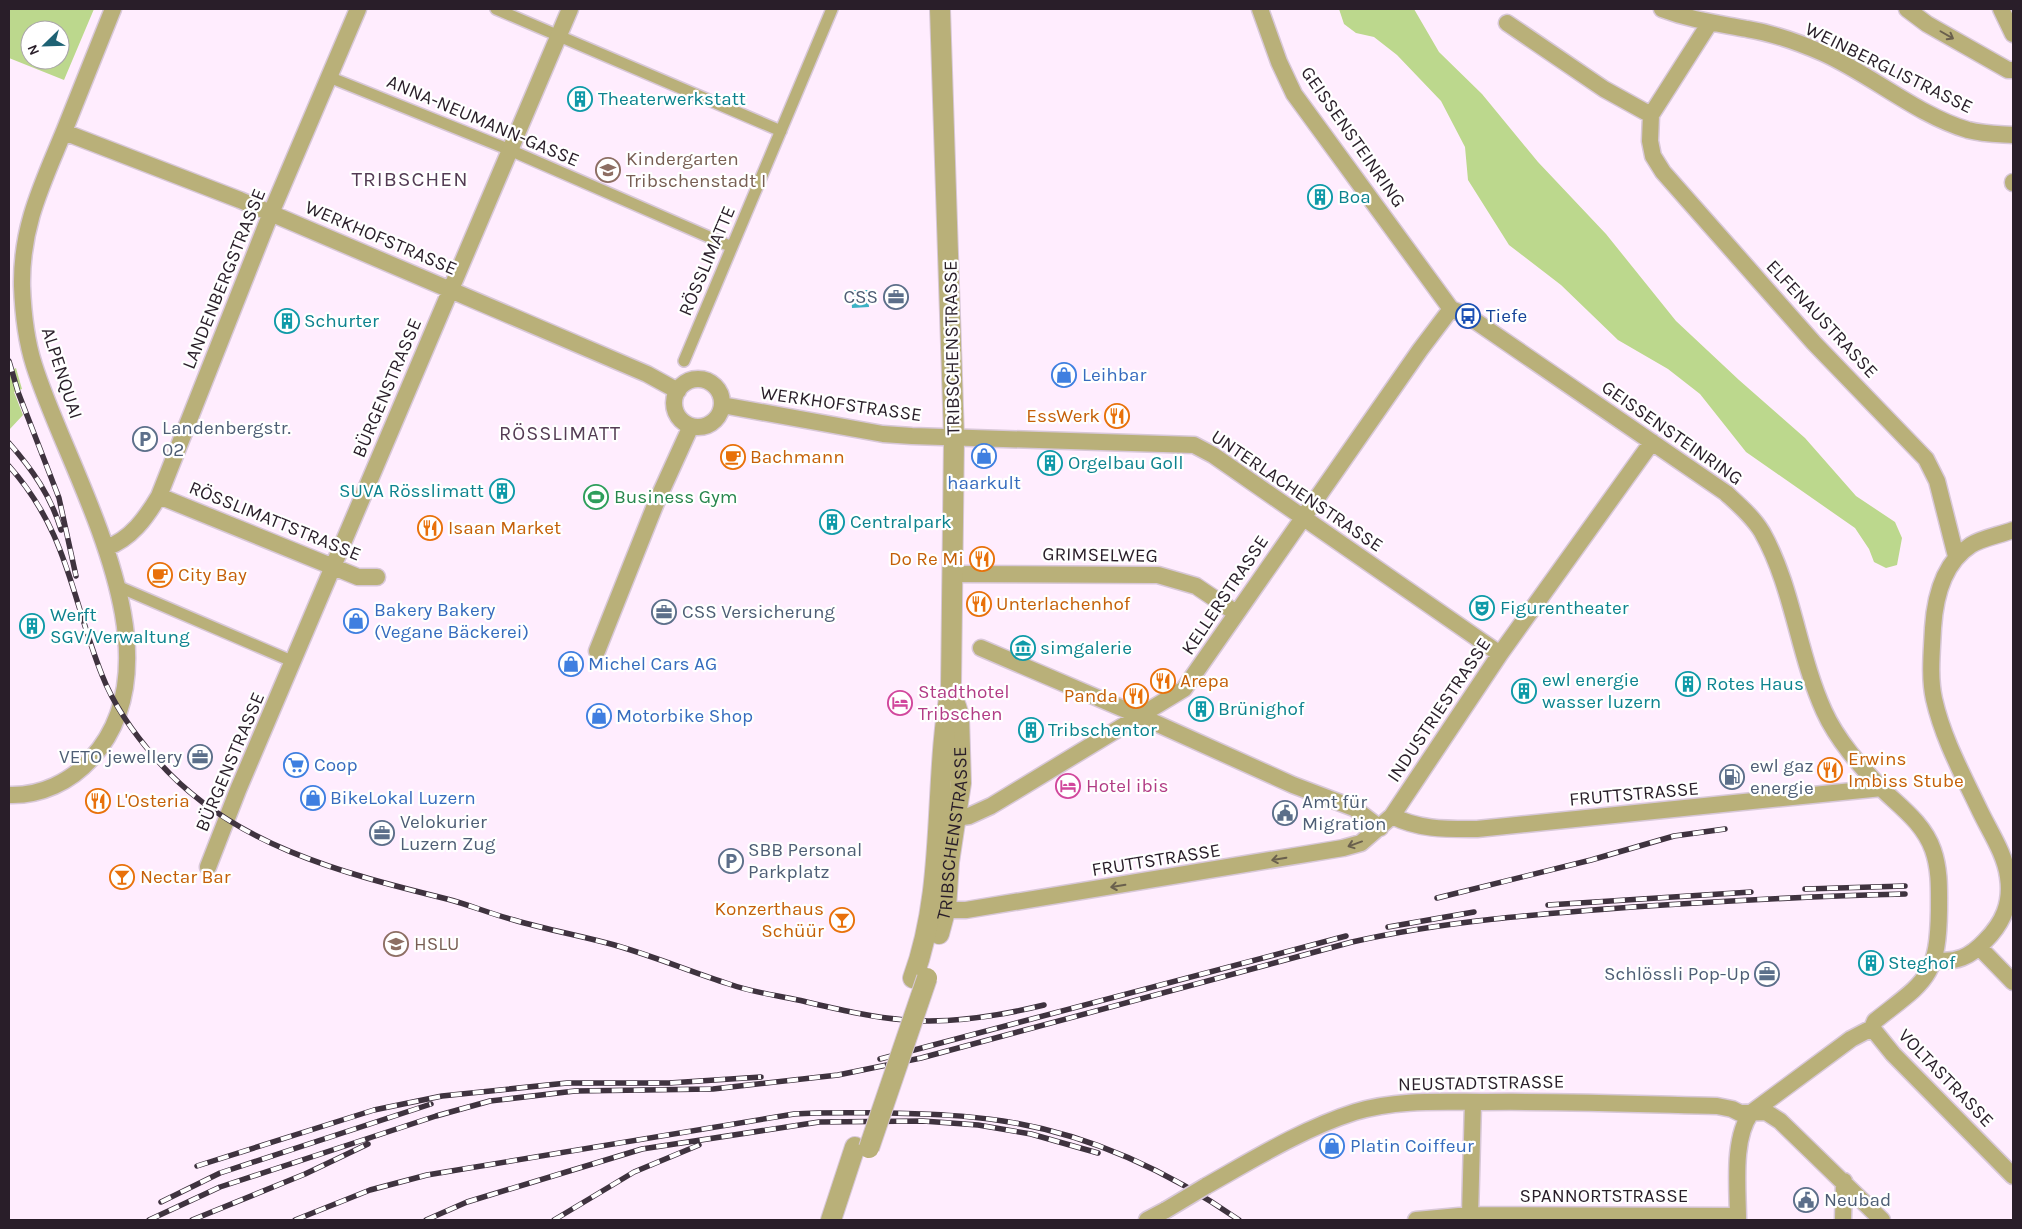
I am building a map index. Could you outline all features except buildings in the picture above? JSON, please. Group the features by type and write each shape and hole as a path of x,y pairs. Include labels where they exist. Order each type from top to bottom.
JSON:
{"street":[{"name":"ALPENQUAI","path":"9,795 38,792 67,780 88,762 112,731 123,704 127,682 127,656 117,586 106,548 37,373 24,317 23,265 29,222 41,184 113,9"},
{"name":"LANDENBERGSTRASSE","path":"106,548 125,538 138,526 159,496 232,316 271,213 358,9"},
{"name":"BÜRGENSTRASSE","path":"208,867 238,790 570,9"},
{"name":"RÖSSLIMATTE","path":"684,361 832,9"},
{"name":"TRIBSCHENSTRASSE","path":"939,909 946,715 951,687 954,574 954,437 940,9"},
{"name":"GEISSENSTEINRING","path":"1260,9 1279,62 1294,94 1451,309 1468,316 1652,442 1726,493 1749,514 1761,531 1780,577 1812,683 1825,712 1853,754 1882,788 1923,830 1937,861 1939,923 1935,960"},
{"name":"WEINBERGLISTRASSE","path":"1662,9 1709,24 1748,29 1824,54 1944,121 1968,130 1987,134 2013,134"},
{"path":"1906,9 1927,24 2008,70 2013,70"},
{"path":"2001,9 2013,34"},
{"path":"504,10 559,36 781,131"},
{"path":"1507,22 1591,81 1651,115 1709,24"},
{"name":"ANNA-NEUMANN-GASSE","path":"330,77 510,150 732,248"},
{"name":"ELFENAUSTRASSE","path":"1651,115 1650,141 1653,156 1664,172 1814,343 1926,459 1937,481 1956,556"},
{"name":"WERKHOFSTRASSE","path":"64,132 271,213 647,374 678,391"},
{"name":"KELLERSTRASSE","path":"956,818 969,816 991,806 1184,689 1302,518 1451,309"},
{"path":"691,380 708,381 719,391 722,405 717,418 711,423 705,426 691,426 684,422 676,411 675,397 678,391 691,380"},
{"name":"WERKHOFSTRASSE","path":"722,405 883,434 954,437"},
{"path":"597,651 656,503 691,426"},
{"name":"UNTERLACHENSTRASSE","path":"954,437 1194,445 1213,454 1302,518 1500,654"},
{"name":"INDUSTRIESTRASSE","path":"1380,828 1392,816 1500,654 1652,442"},
{"name":"RÖSSLIMATTSTRASSE","path":"159,496 358,577 377,577"},
{"path":"1738,1218 1739,1143 1741,1129 1751,1113 1851,1039 1872,1028 1875,1021 1923,982 1935,960 1955,961 1979,948 1996,930 2005,915 2009,891 2005,862 1955,758 1934,698 1931,668 1934,611 1940,588 1956,556 1972,544 2013,530"},
{"name":"GRIMSELWEG","path":"954,574 1158,575 1196,586 1236,613"},
{"path":"117,586 294,662"},
{"path":"981,648 1140,716 1293,785 1354,808 1380,828"},
{"name":"TRIBSCHENSTRASSE","path":"862,1148 920,978 926,939 939,909 961,783 959,725 951,687"},
{"name":"FRUTTSTRASSE","path":"1392,816 1412,824 1433,829 1477,829 1882,788"},
{"name":"FRUTTSTRASSE","path":"939,909 966,910 1343,848 1361,843 1380,828"},
{"path":"1979,948 2013,982"},
{"name":"VOLTASTRASSE","path":"1872,1028 1887,1048 2013,1176"},
{"name":"NEUSTADTSTRASSE","path":"1147,1220 1282,1143 1355,1112 1386,1105 1422,1101 1576,1101 1717,1106 1740,1113 1766,1112 1780,1121 1844,1181 1882,1220"},
{"path":"1470,1215 1473,1102"},
{"path":"831,1220 862,1148"},
{"path":"843,1220 862,1148"},
{"path":"1843,1220 1844,1181"},
{"name":"SPANNORTSTRASSE","path":"1416,1220 1470,1215 1738,1218"}],"green space":[{"path":"9,9 94,9 70,66 70,20 20,20 20,62 9,58"},
{"path":"1339,9 1414,9 1439,52 1482,94 1538,162 1606,234 1676,321 1805,438 1856,496 1895,522 1902,538 1897,565 1886,568 1874,562 1869,549 1855,528 1746,452 1700,394 1668,369 1618,340 1561,285 1509,245 1468,180 1465,147 1441,101 1397,55 1374,37 1356,33 1344,24"},
{"path":"39,70 68,70 64,80"},
{"path":"16,368 22,389 14,392 23,415 9,430 9,371"}],"water":[{"path":"851,290 868,290 869,307 852,308"}],"railway":[{"path":"9,361 18,392 59,498 76,576"},
{"path":"9,443 46,494 61,530"},
{"path":"9,466 29,491 56,541 102,675 126,720 157,760 186,789 219,814 254,834 290,852 368,878 456,901 526,923 623,947 737,987 837,1009 891,1019 940,1021 1010,1013 1044,1005"},
{"path":"1437,898 1591,860 1674,836 1725,829"},
{"path":"1805,889 1905,886"},
{"path":"1548,905 1751,892"},
{"path":"149,1220 220,1187 436,1116 490,1101 575,1091 713,1089 838,1075 921,1058 1352,942 1422,929 1527,916 1633,907 1905,894"},
{"path":"1388,927 1474,912"},
{"path":"880,1059 1346,936"},
{"path":"197,1166 374,1110 442,1096 567,1083 669,1083 761,1077"},
{"path":"161,1202 220,1173 431,1104"},
{"path":"295,1220 370,1190 427,1175 794,1114 841,1113 974,1117 1035,1127 1066,1135 1097,1145 1156,1171 1212,1202 1239,1220"},
{"path":"426,1220 467,1202 642,1149 819,1122 923,1121 978,1125 1031,1134 1098,1153"},
{"path":"192,1220 305,1174 368,1144"},
{"path":"554,1220 634,1172 699,1145"}],"place":[{"name":"Theaterwerkstatt","path":"580,99"},
{"name":"Kindergarten Tribschenstadt I","path":"608,170"},
{"name":"Boa","path":"1320,197"},
{"name":"CSS","path":"896,297"},
{"name":"Tiefe","path":"1468,316"},
{"name":"Schurter","path":"287,321"},
{"name":"Leihbar","path":"1064,375"},
{"name":"EssWerk","path":"1117,416"},
{"name":"Landenbergstr. 02","path":"145,439"},
{"name":"haarkult","path":"984,456"},
{"name":"Bachmann","path":"733,457"},
{"name":"Orgelbau Goll","path":"1050,463"},
{"name":"SUVA Rösslimatt","path":"502,491"},
{"name":"Business Gym","path":"596,497"},
{"name":"Centralpark","path":"832,522"},
{"name":"Isaan Market","path":"430,528"},
{"name":"Do Re Mi","path":"982,559"},
{"name":"City Bay","path":"160,575"},
{"name":"Unterlachenhof","path":"979,604"},
{"name":"Figurentheater","path":"1482,608"},
{"name":"CSS Versicherung","path":"664,612"},
{"name":"Bakery Bakery (Vegane Bäckerei)","path":"356,621"},
{"name":"Werft SGV/Verwaltung","path":"32,626"},
{"name":"simgalerie","path":"1023,648"},
{"name":"Michel Cars AG","path":"571,664"},
{"name":"Arepa","path":"1163,681"},
{"name":"Rotes Haus","path":"1688,684"},
{"name":"ewl energie wasser luzern","path":"1524,691"},
{"name":"Panda","path":"1136,696"},
{"name":"Stadthotel Tribschen","path":"900,703"},
{"name":"Brünighof","path":"1201,709"},
{"name":"Motorbike Shop","path":"599,716"},
{"name":"Tribschentor","path":"1031,730"},
{"name":"VETO jewellery","path":"200,757"},
{"name":"Coop","path":"296,765"},
{"name":"Erwins Imbiss Stube","path":"1830,770"},
{"name":"ewl gaz energie","path":"1732,777"},
{"name":"Hotel ibis","path":"1068,786"},
{"name":"BikeLokal Luzern","path":"313,798"},
{"name":"L'Osteria","path":"98,801"},
{"name":"Amt für Migration","path":"1285,813"},
{"name":"Velokurier Luzern Zug","path":"382,833"},
{"name":"SBB Personal Parkplatz","path":"731,861"},
{"name":"Nectar Bar","path":"122,877"},
{"name":"Konzerthaus Schüür","path":"842,920"},
{"name":"HSLU","path":"396,944"},
{"name":"Steghof","path":"1871,963"},
{"name":"Schlössli Pop-Up","path":"1767,974"},
{"name":"Platin Coiffeur","path":"1332,1146"},
{"name":"Neubad","path":"1806,1200"}],"district":[{"name":"TRIBSCHEN","path":"410,179"},
{"name":"RÖSSLIMATT","path":"560,433"}]}
